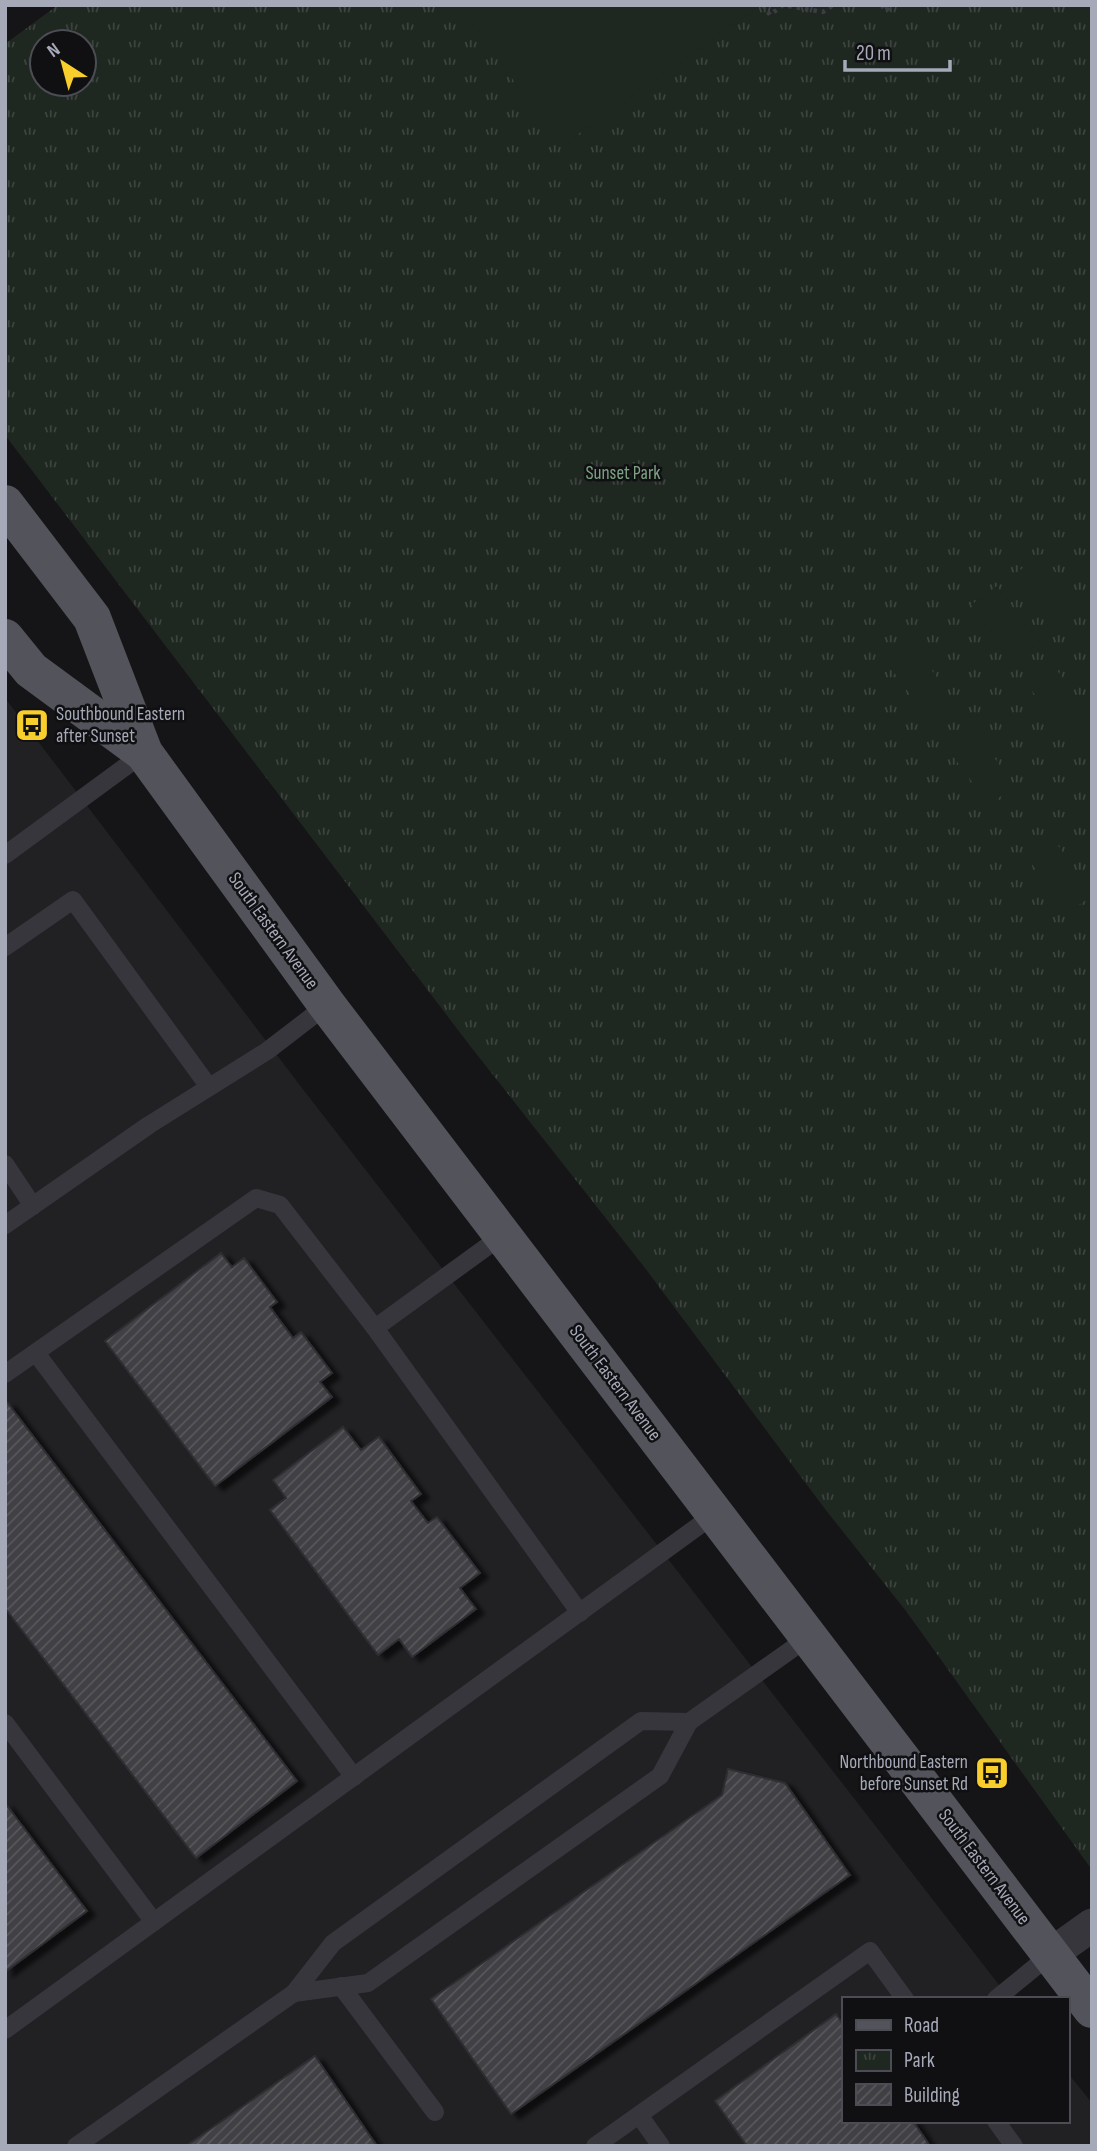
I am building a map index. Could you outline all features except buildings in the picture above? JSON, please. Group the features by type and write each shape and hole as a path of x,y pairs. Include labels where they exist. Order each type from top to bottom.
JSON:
{"main road":[{"name":"South Eastern Avenue","path":"5,504 92,618 144,753 327,1005 1092,2009"},
{"name":"South Eastern Avenue","path":"5,638 31,670 144,753"}],"street":[{"path":"1050,1955 1092,1926"}],"lane":[{"path":"5,855 144,753"},
{"path":"5,947 73,900 209,1087"},
{"path":"5,1225 149,1125 267,1051 327,1005"},
{"path":"5,1164 33,1206"},
{"path":"5,1374 256,1198 280,1205 375,1328 580,1613"},
{"path":"375,1328 503,1234"},
{"path":"36,1353 354,1777"},
{"path":"5,2029 715,1514"},
{"path":"294,1993 368,1983 660,1776 689,1722 809,1637"},
{"path":"76,2146 294,1993 333,1942 641,1721 689,1722"},
{"path":"5,1723 154,1922"},
{"path":"595,2146 870,1951 904,1997"},
{"path":"998,1997 1050,1955"},
{"path":"341,1986 435,2112"},
{"path":"639,2115 661,2146"},
{"path":"997,2123 1014,2146"}],"path":[{"path":"763,5 770,15 783,5 823,12 833,5"},
{"path":"881,5 885,11 893,5"}],"shaded area":[{"path":"5,698 302,1088 1008,1997 842,1997 842,2123 1069,2123 1069,2074 1092,2103 1092,2146 5,2146"}],"green space":[{"name":"Sunset Park","path":"58,5 1092,5 1092,1870 906,1611 825,1509 645,1268 471,1047 5,435 5,44"},
{"path":"461,5 761,5 560,147"},
{"path":"1042,554 1083,611 1057,630 1016,573"},
{"path":"997,586 1039,643 1012,661 971,605"},
{"path":"914,645 955,703 929,721 888,664"},
{"path":"1056,669 1092,717 1092,730 1071,745 1030,688"},
{"path":"973,729 1015,786 989,805 947,748"},
{"path":"1052,837 1092,893 1092,896 1067,913 1026,856"}],"place":[{"name":"Southbound Eastern after Sunset","path":"32,725"},
{"name":"Northbound Eastern before Sunset Rd","path":"992,1773"}]}
